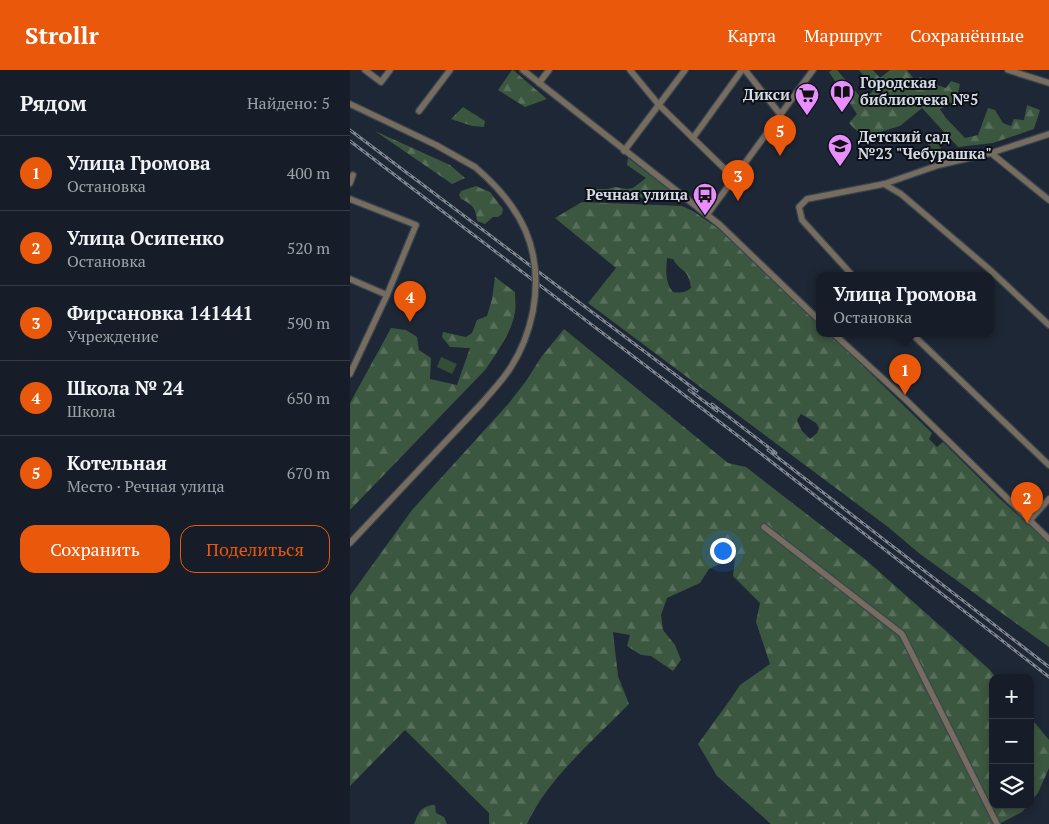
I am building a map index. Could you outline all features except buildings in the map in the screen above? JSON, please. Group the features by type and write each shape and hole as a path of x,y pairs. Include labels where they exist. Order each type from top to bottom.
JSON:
{"street":[{"path":"365,70 381,82 390,70"},
{"path":"419,111 450,70"},
{"path":"524,70 707,215 816,317"},
{"path":"539,83 549,70"},
{"path":"630,70 659,105 734,178"},
{"path":"624,151 686,70"},
{"path":"693,138 743,70 780,114"},
{"path":"707,215 813,70"},
{"path":"1008,70 1049,83"},
{"path":"350,104 449,151 475,167 494,184 510,203 522,223 535,261 534,306 526,336 512,367 482,403 350,543"},
{"path":"849,272 802,220 799,207 806,199 884,184 939,165 991,154 1049,134"},
{"path":"991,154 1049,200"},
{"path":"350,183 353,175"},
{"path":"884,184 901,194 992,272"},
{"path":"350,200 416,225 387,295 350,374"},
{"path":"994,274 1049,325"},
{"path":"350,279 387,295"},
{"path":"837,337 905,399 1049,539"},
{"path":"915,337 1049,465"},
{"path":"1029,521 1049,500"},
{"path":"764,527 902,634 997,824"}],"green space":[{"path":"512,70 547,99 525,107 498,90"},
{"path":"837,70 863,100 873,91 873,87 859,70 873,70 880,78 890,70 907,70 914,79 921,77 925,81 946,88 951,81 960,84 956,102 940,109 965,138 978,135 988,108 995,110 1003,123 1011,126 1014,119 1024,120 1027,105 1040,110 1034,129 993,143 958,147 922,108 900,126 863,137 849,123 857,114 829,72"},
{"path":"463,107 485,121 484,127 472,126 451,119"},
{"path":"375,131 450,165 465,178 452,184"},
{"path":"936,135 943,154 933,158 926,139"},
{"path":"628,158 685,202 588,192 592,189 633,188 646,178 627,165"},
{"path":"476,186 490,192 503,209 502,214 498,217 493,217 485,224 477,221 473,207 461,199 459,195 461,191"},
{"path":"582,202 682,206 693,211 720,230 816,321 816,337 833,337 932,433 929,439 937,447 943,442 998,497 1049,543 1049,647 920,554 888,527 588,303 616,268 555,218","holes":["667,258 673,259 690,281 691,288 685,292 673,292 670,288 666,267","801,414 816,423 819,428 817,433 810,439 802,431 797,420"]},
{"path":"495,277 515,292 513,319 499,349 486,369 350,510 350,403 391,328 406,330 417,337 419,350 431,358 430,379 457,385 470,348 450,347 442,337 443,332 466,337 472,333 477,320 487,316"},
{"path":"564,329 728,463 746,467 866,560 990,670 993,674 989,674 989,809 1025,809 1022,812 999,824 771,824 717,776 698,744 740,685 770,664 756,622 760,603 733,576 735,557 709,569 700,583 667,598 661,615 663,630 675,645 681,660 673,671 651,656 641,655 627,646 630,635 613,632 618,676 629,704 559,775 536,807 527,824 489,824 489,813 405,730 350,786 350,596 412,510 509,403 542,356"},
{"path":"441,357 457,364 452,374 437,367"},
{"path":"1034,722 1049,740 1049,768 1038,793 1034,798"},
{"path":"435,805 436,813 444,817 447,824 414,824 422,809"}],"railway":[{"path":"350,130 697,391"},
{"path":"350,141 742,439 1049,677"},
{"path":"689,390 717,411"},
{"path":"712,404 776,453"},
{"path":"768,450 1049,667"}],"place":[{"name":"Городская библиотека №5","path":"842,113"},
{"name":"Дикси","path":"807,116"},
{"name":"Котельная","path":"780,156"},
{"name":"Детский сад №23 \"Чебурашка\"","path":"840,167"},
{"name":"Фирсановка 141441","path":"738,201"},
{"name":"Речная улица","path":"705,216"},
{"name":"Школа № 24","path":"410,322"},
{"name":"Улица Громова","path":"905,395"},
{"name":"Улица Осипенко","path":"1027,523"}]}
